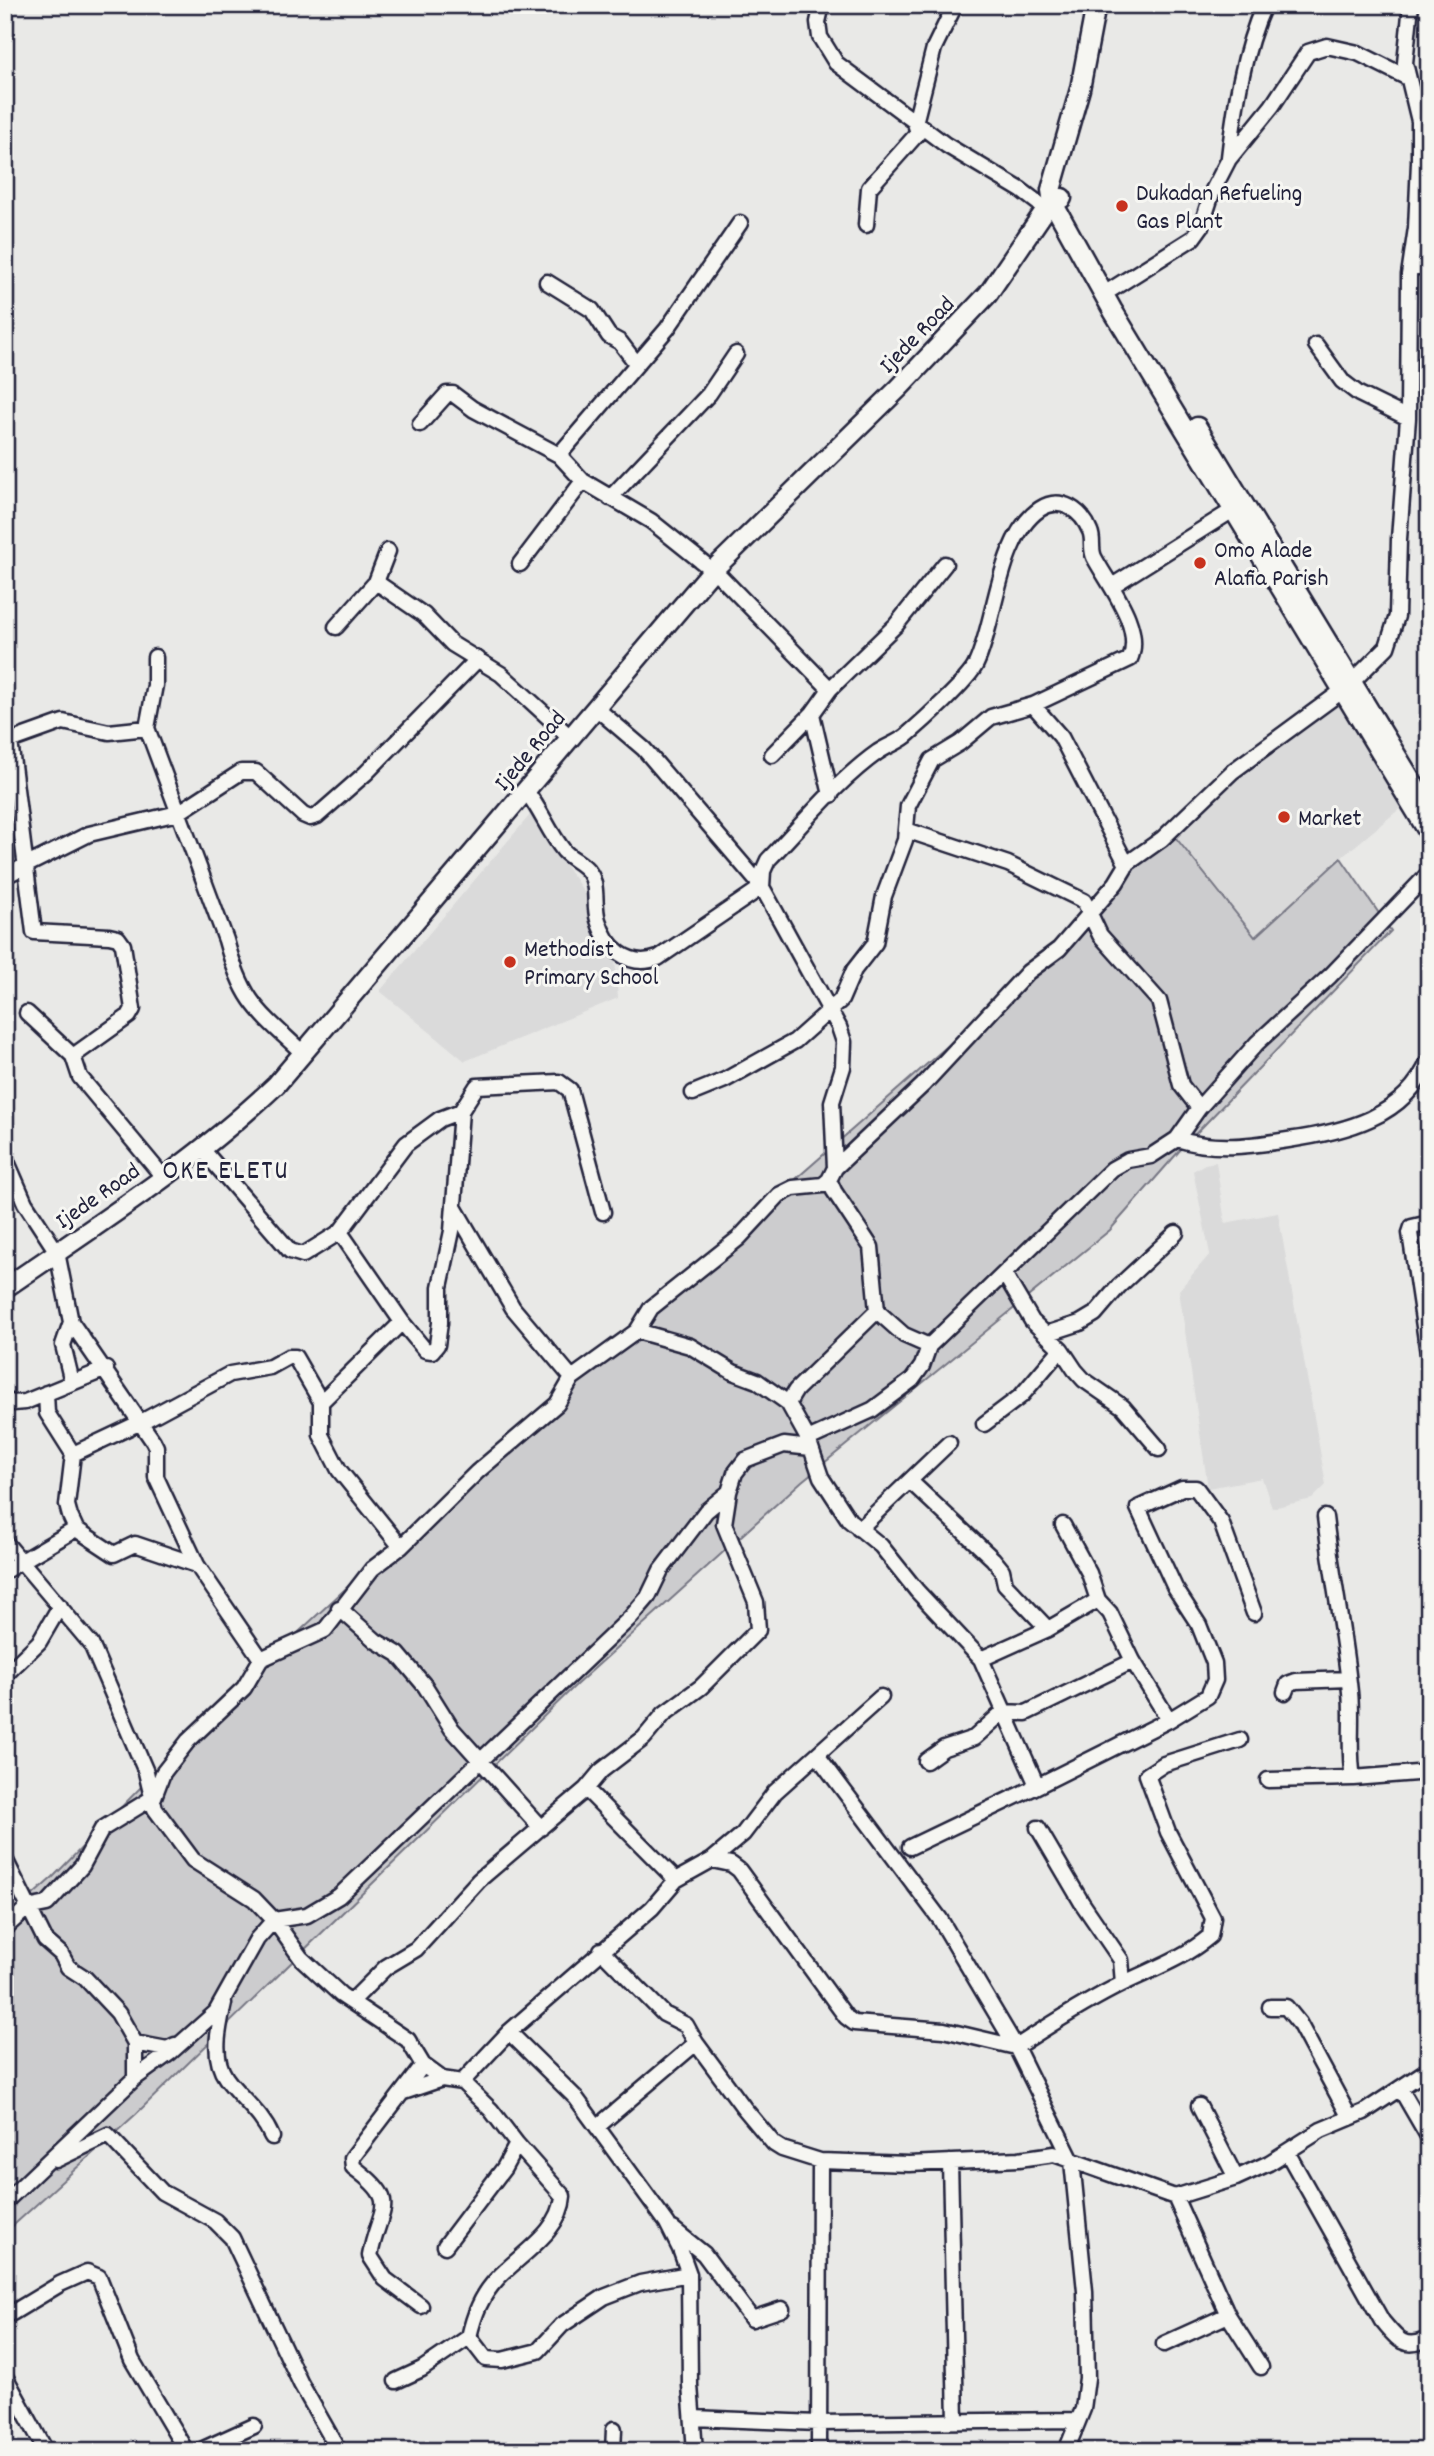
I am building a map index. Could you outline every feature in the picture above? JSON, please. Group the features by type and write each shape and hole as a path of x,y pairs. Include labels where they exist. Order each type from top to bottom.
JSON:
{"main road":[{"name":"Ijede Road","path":"1054,203 1051,190 1080,89 1096,5"},
{"name":"Ijede Road","path":"5,1289 164,1178 258,1102 304,1054 711,572 899,388 988,294 1054,203 1091,89 1107,5"},
{"path":"1054,203 1112,289 1347,687 1429,833"},
{"path":"1054,203 1113,311 1233,510 1429,809"}],"street":[{"path":"821,5 818,22 820,37 836,63 915,123 1021,190 1054,203"},
{"path":"866,225 869,188 916,139 919,130 915,123 934,48 955,5"},
{"path":"1229,159 1233,116 1248,50 1264,5"},
{"path":"5,1928 27,1908 47,1904 82,1866 102,1829 154,1797 163,1773 195,1732 244,1688 261,1659 325,1630 362,1579 401,1547 477,1472 557,1404 572,1378 637,1331 650,1308 739,1238 779,1195 804,1185 830,1181 1028,972 1059,948 1090,915 1127,865 1162,839 1233,771 1347,687 1387,647 1397,616 1398,539 1408,418 1406,361 1411,266 1422,229 1424,122 1406,77 1411,5"},
{"path":"1112,289 1193,238 1201,227 1213,190 1229,159 1272,106 1308,52 1317,47 1358,52 1406,77"},
{"path":"559,455 674,320 740,223"},
{"path":"1411,266 1429,268"},
{"path":"547,282 592,310 609,336 620,342 636,363"},
{"path":"1316,345 1342,381 1359,394 1408,418"},
{"path":"610,498 709,394 736,354"},
{"path":"420,424 447,394 453,394 473,409 559,455 583,481 651,521 711,572 721,577 830,689"},
{"path":"520,564 583,481"},
{"path":"693,1093 725,1080 795,1041 841,1000 855,970 875,943 884,895 905,840 914,789 932,760 960,743 990,717 1033,705 1130,659 1133,644 1130,627 1112,586 1094,555 1090,532 1077,510 1057,503 1038,510 1016,541 998,588 976,665 905,736 878,752 831,795 768,860 763,871 762,887"},
{"path":"1112,586 1233,510"},
{"path":"336,627 376,582 388,551"},
{"path":"772,755 812,714 830,689 896,625 945,564"},
{"path":"376,582 424,615 452,644 501,674 571,738"},
{"path":"155,657 155,685 147,728 242,989 260,1013 304,1054"},
{"path":"5,876 100,830 178,813 241,772 256,772 303,815 310,818 317,816 366,773 478,659"},
{"path":"1033,705 1061,737 1127,865"},
{"path":"596,708 644,749 762,887 830,1012 844,1042 843,1067 832,1102 830,1181 871,1247 877,1311 904,1335 929,1346"},
{"path":"812,714 831,795"},
{"path":"73,1056 129,1016 133,1009 123,945 118,938 109,936 34,932 8,734 63,722 109,732 147,728"},
{"path":"526,791 541,809 563,850 590,873 597,919 613,951 622,956 648,962 762,887"},
{"path":"906,830 1008,864 1077,895 1084,901 1105,942 1159,1001 1181,1086 1199,1108"},
{"path":"352,2001 386,1967 416,1949 480,1880 586,1789 601,1771 644,1738 664,1714 701,1686 758,1630 756,1602 724,1524 735,1473 745,1460 784,1446 809,1444 872,1410 902,1388 922,1366 929,1346 1112,1169 1128,1160 1151,1156 1177,1139 1199,1108 1257,1043 1330,976 1429,873"},
{"path":"27,1013 73,1056 80,1077 164,1178"},
{"path":"1177,1139 1212,1148 1334,1133 1361,1124 1425,1084 1429,1060"},
{"path":"340,1232 402,1322 425,1350 432,1351 437,1345 440,1287 454,1208 461,1111 477,1086 559,1082 566,1084 570,1090 603,1212"},
{"path":"202,1149 290,1251 303,1255 340,1232 406,1144 440,1119 461,1111"},
{"path":"5,1157 25,1203 57,1252 71,1322 106,1369 156,1447 156,1477 197,1565 261,1659"},
{"path":"454,1208 513,1308 572,1378"},
{"path":"1429,1223 1412,1227 1410,1233 1429,1360"},
{"path":"1046,1334 1080,1323 1095,1314 1119,1286 1176,1233"},
{"path":"1005,1275 1032,1321 1061,1349 1084,1380 1124,1407 1159,1449"},
{"path":"788,1403 792,1393 877,1311"},
{"path":"71,1322 63,1345 72,1382"},
{"path":"321,1402 402,1322"},
{"path":"637,1331 690,1346 733,1372 757,1381 788,1403 809,1444 821,1477 849,1520 881,1546 917,1591 981,1659 1003,1712 1034,1773 1036,1783 1031,1788"},
{"path":"984,1424 1021,1396 1061,1349"},
{"path":"73,1454 141,1422 230,1374 270,1367 288,1357 299,1360 321,1402 321,1435 339,1470 401,1547"},
{"path":"5,1400 13,1403 25,1402 106,1369"},
{"path":"46,1393 47,1413 73,1454 67,1505 76,1529 114,1554 135,1545 197,1565"},
{"path":"859,1529 949,1443"},
{"path":"911,1482 993,1559 1002,1570 1005,1584 1048,1629"},
{"path":"910,1847 1169,1720 1208,1696 1215,1680 1214,1663 1199,1625 1175,1588 1138,1508 1182,1488 1196,1488 1221,1522 1254,1613"},
{"path":"272,2137 265,2122 225,2076 220,2065 218,2035 224,2002 257,1939 274,1920 307,1915 339,1896 631,1617 699,1520 729,1492"},
{"path":"1325,1517 1339,1597 1341,1636 1348,1679 1353,1778"},
{"path":"1063,1525 1090,1573 1098,1600 1111,1613 1133,1661 1169,1720"},
{"path":"5,1571 23,1563 76,1529"},
{"path":"5,1542 91,1644 146,1772 160,1819 193,1860 254,1899 274,1920 301,1958 341,1995 408,2040 423,2065 442,2079"},
{"path":"981,1659 1048,1629 1098,1600"},
{"path":"5,1675 38,1642 60,1606"},
{"path":"340,1608 376,1641 398,1654 425,1686 452,1730 541,1828"},
{"path":"926,1761 944,1748 974,1738 1003,1712 1026,1713 1133,1661"},
{"path":"1285,1692 1289,1684 1296,1681 1348,1679"},
{"path":"462,2082 509,2032 601,1950 652,1909 676,1880 712,1860 743,1834 775,1792 881,1697"},
{"path":"712,1860 731,1864 739,1870 846,2017 854,2023 944,2030 1016,2047 1048,2025 1123,1983 1182,1958 1210,1936 1213,1918 1168,1832 1147,1775 1164,1764 1240,1740"},
{"path":"817,1755 940,1919 1016,2047 1072,2161 1085,2291 1086,2352 1083,2409 1076,2420 1066,2451"},
{"path":"146,1772 163,1773"},
{"path":"1268,1780 1353,1778 1429,1772"},
{"path":"586,1789 676,1880"},
{"path":"1038,1828 1121,1960 1123,1983"},
{"path":"5,1859 27,1908 48,1943 61,1954 68,1967 85,1978 118,2013 135,2043 135,2078"},
{"path":"601,1950 664,2014 686,2025 696,2043 774,2144 820,2161 950,2162 1019,2159 1045,2154 1174,2197 1236,2178 1287,2152 1321,2130 1350,2118 1429,2069"},
{"path":"5,2202 108,2107 135,2078 224,2002"},
{"path":"1270,2007 1286,2007 1299,2023 1350,2118"},
{"path":"509,2032 576,2098 667,2223 689,2274 695,2451"},
{"path":"135,2043 167,2049 179,2043"},
{"path":"597,2127 696,2043"},
{"path":"421,2306 385,2279 370,2256 384,2203 379,2186 353,2167 352,2158 386,2109 404,2092 423,2065"},
{"path":"396,2381 422,2369 469,2337 475,2312 496,2279 559,2218 563,2196 491,2110 462,2082 442,2079 404,2092"},
{"path":"1400,2088 1429,2137"},
{"path":"1199,2106 1236,2178"},
{"path":"108,2107 108,2135 162,2192 215,2221 232,2238 301,2384 339,2451"},
{"path":"45,2166 108,2135"},
{"path":"445,2246 504,2168 517,2144"},
{"path":"1287,2152 1382,2322 1401,2343 1410,2346 1423,2341"},
{"path":"819,2451 820,2161"},
{"path":"950,2162 956,2420"},
{"path":"1174,2197 1228,2315 1261,2367"},
{"path":"667,2223 704,2254 752,2319 782,2309"},
{"path":"5,2313 12,2313 60,2284 88,2272 99,2277 132,2360 186,2451"},
{"path":"469,2337 486,2359 521,2357 538,2351 562,2325 612,2293 640,2283 689,2274"},
{"path":"1164,2344 1228,2315"},
{"path":"5,2376 44,2449"},
{"path":"693,2418 818,2423 1076,2420"},
{"path":"199,2451 254,2426"},
{"path":"613,2451 614,2429"}],"shaded area":[{"name":"Market","path":"1334,686 1403,806 1312,882 1256,937 1168,828 1243,752"},
{"name":"Methodist Primary School","path":"530,815 613,933 618,998 465,1061 380,991"},
{"path":"1168,828 1255,937 1341,858 1391,931 1181,1149 1110,1230 802,1481 576,1685 136,2114 5,2233 5,1920 53,1877 234,1692 651,1306 976,1021"},
{"path":"1216,1162 1225,1223 1278,1213 1326,1485 1312,1499 1272,1508 1262,1478 1208,1488 1179,1290 1210,1254 1193,1171 1205,1164"}],"place":[{"name":"Dukadan Refueling Gas Plant","path":"1122,206"},
{"name":"Omo Alade Alafia Parish","path":"1200,563"},
{"name":"Market","path":"1284,817"},
{"name":"Methodist Primary School","path":"510,962"}],"district":[{"name":"OKE ELETU","path":"226,1168"}]}
